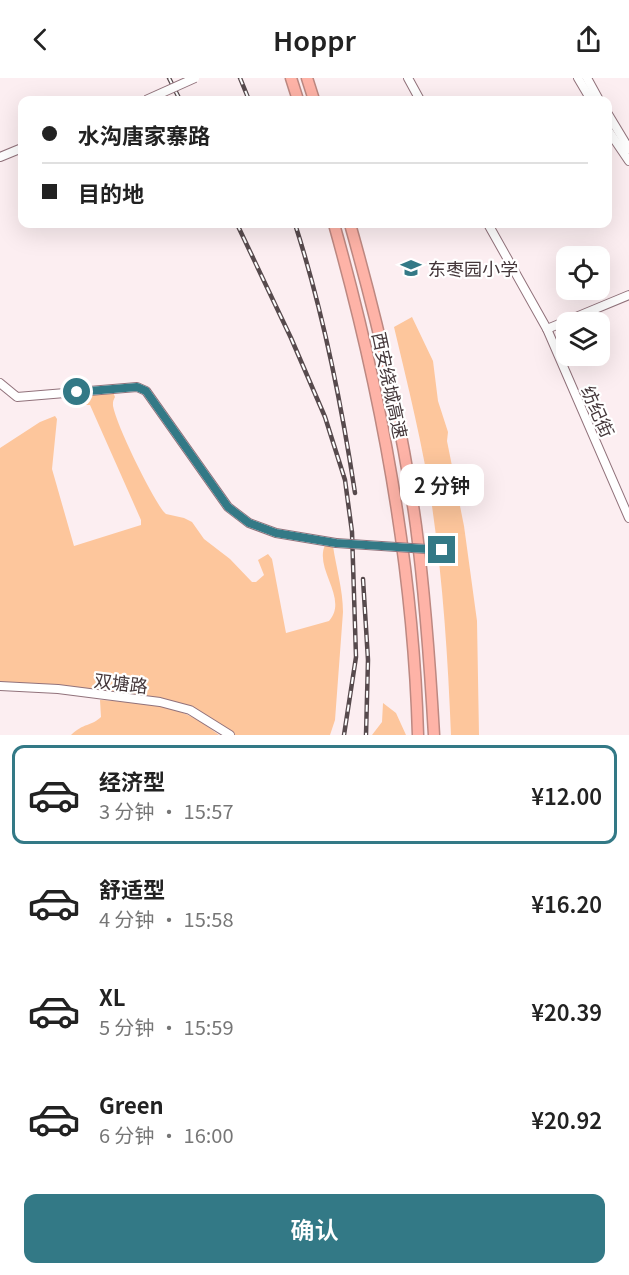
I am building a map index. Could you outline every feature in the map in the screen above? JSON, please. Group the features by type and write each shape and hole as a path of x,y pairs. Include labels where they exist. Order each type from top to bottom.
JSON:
{"highway":[{"path":"291,78 297,96"},
{"path":"308,78 313,96"},
{"name":"西安绕城高速","path":"335,228 371,365 393,480 409,597 418,735"},
{"name":"西安绕城高速","path":"351,228 382,344 416,525 434,735"}],"street":[{"path":"155,96 195,78"},
{"path":"408,78 418,96"},
{"path":"578,78 589,96"},
{"path":"587,78 597,96"},
{"path":"612,121 629,149"},
{"path":"612,136 629,161"},
{"path":"0,157 18,150"},
{"name":"纺纪街","path":"490,228 547,329 629,518"},
{"path":"547,329 629,295"},
{"path":"0,383 17,397 137,387 146,391 228,507 249,523 276,533 336,543 442,550"},
{"name":"双塘路","path":"0,686 58,689 160,702 189,710 230,735"}],"shaded area":[{"path":"412,317 433,361 438,401 448,432 447,441 464,526 477,621 479,735 451,735 445,620 432,506 420,439 394,327"},
{"path":"113,392 115,397 113,406 127,444 163,511 192,522 204,539 230,559 252,582 256,582 264,575 258,560 268,554 272,559 286,633 329,621 334,612 334,593 323,554 325,545 333,546 343,612 335,720 330,735 232,735 200,712 169,700 118,693 0,686 0,448 40,422 55,416 57,419 52,469 74,546 141,525 141,520 90,405 80,405 78,395"},
{"path":"100,700 150,704 174,710 199,721 219,735 71,735 79,728 101,717"},
{"path":"383,703 396,713 406,735 372,735 382,722"}],"railway":[{"path":"169,78 178,96"},
{"path":"240,78 247,96"},
{"path":"239,228 291,338 325,417 345,480 352,532 356,657 344,735"},
{"path":"296,228 330,357 355,493"},
{"path":"363,579 368,660 366,735"}],"place":[{"name":"东枣园小学","path":"411,268"}],"route":[{"path":"77,392 137,387 146,391 228,507 249,523 276,533 336,543 442,550"}]}
